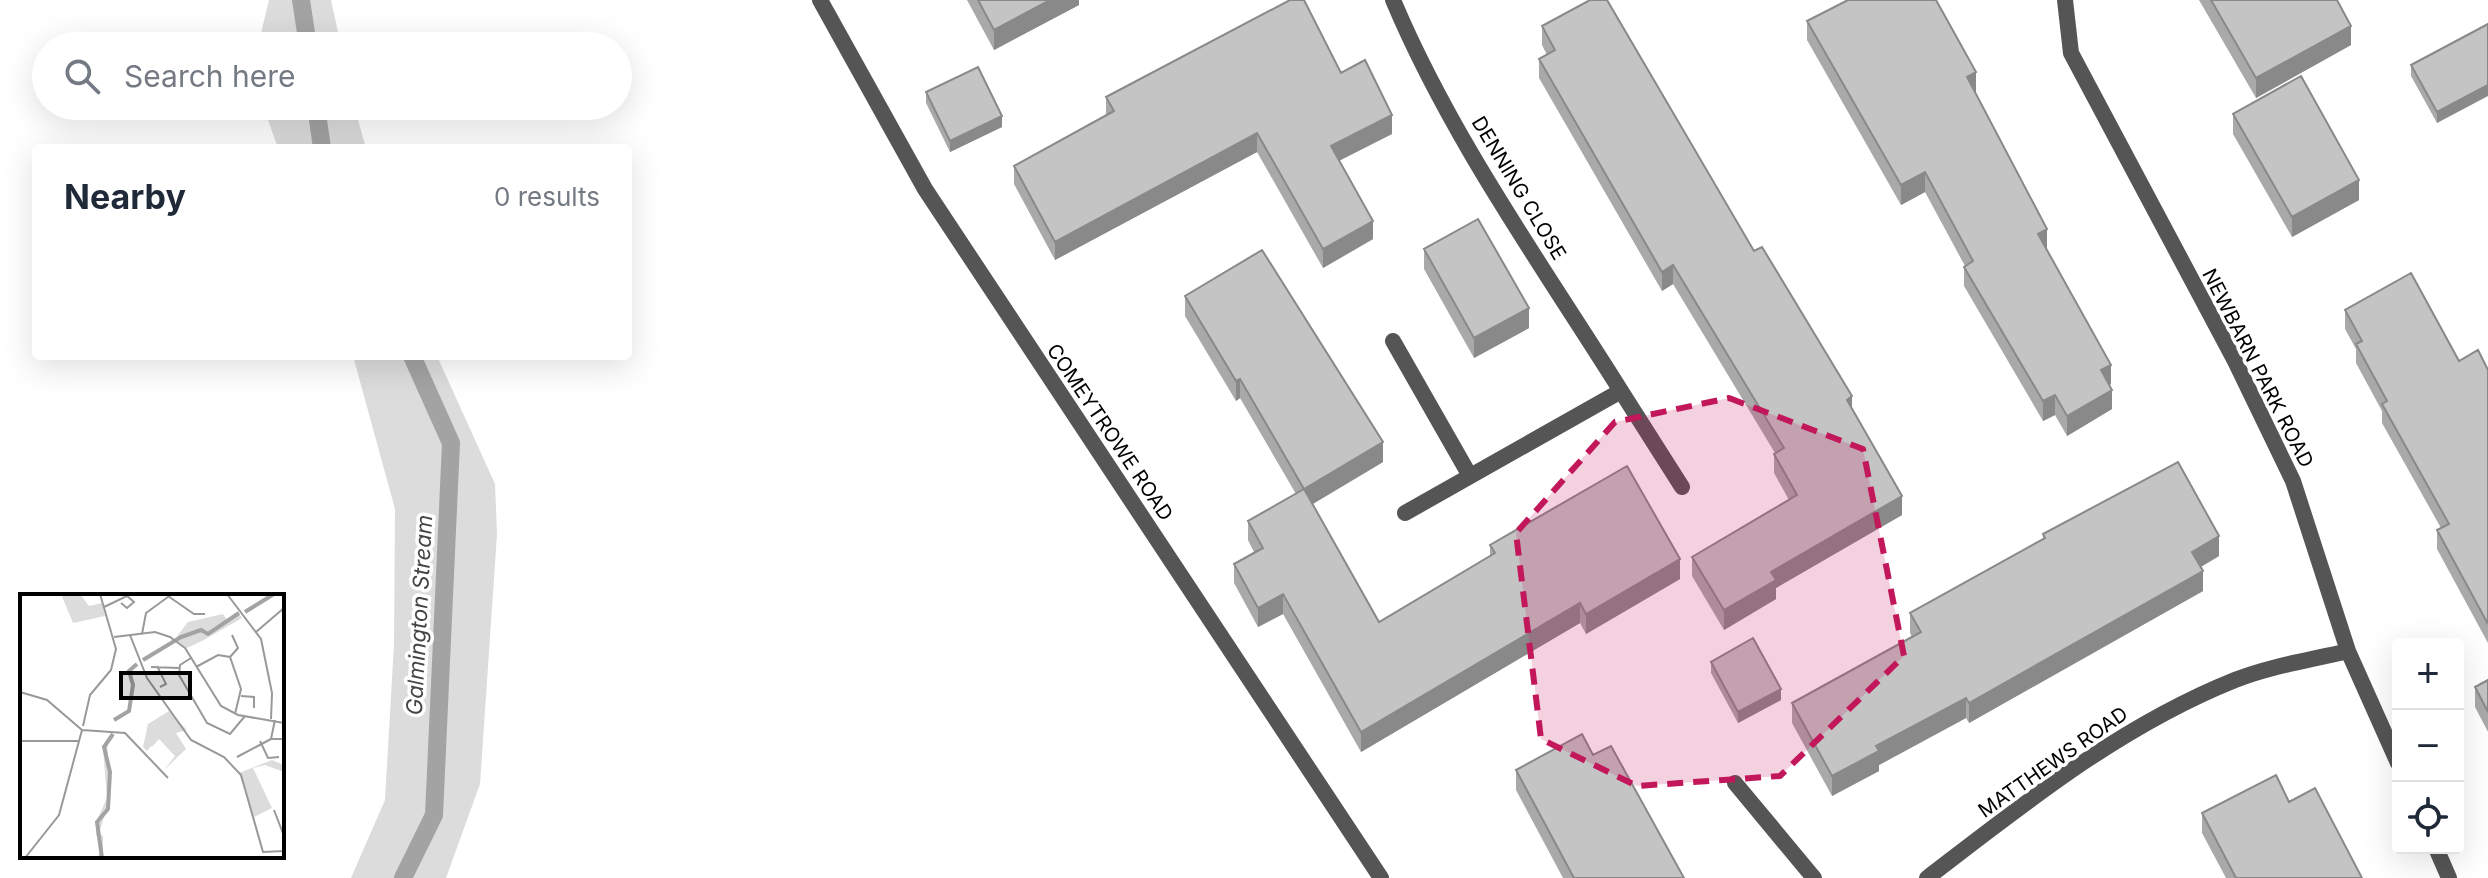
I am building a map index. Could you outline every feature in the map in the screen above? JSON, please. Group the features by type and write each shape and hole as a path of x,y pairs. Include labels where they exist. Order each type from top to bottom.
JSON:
{"street":[{"name":"COMEYTROWE ROAD","path":"820,0 925,189 1381,878"},
{"name":"DENNING CLOSE","path":"1393,0 1408,35 1476,160 1682,487"},
{"name":"NEWBARN PARK ROAD","path":"2065,0 2071,53 2235,361 2293,481 2348,651 2392,750"},
{"path":"1393,341 1470,476"},
{"path":"1405,513 1621,391"},
{"name":"MATTHEWS ROAD","path":"1927,878 2034,796 2136,726 2237,679 2348,651"},
{"path":"1735,783 1814,878"},
{"path":"2439,854 2449,878"}],"highlighted area":[{"path":"1729,398 1863,449 1904,656 1780,776 1637,786 1541,739 1516,533 1615,422"}],"shaded area":[{"path":"269,0 331,0 338,32 261,32"},
{"path":"268,120 358,120 365,144 277,144"},
{"path":"354,360 439,360 495,484 497,534 480,784 446,878 351,878 385,800 394,644 395,509"}],"building":[{"path":"978,0 1050,0 994,30"},
{"path":"1290,0 1304,0 1341,73 1365,60 1392,115 1331,146 1373,221 1323,249 1257,133 1055,242 1014,166 1114,111 1106,97"},
{"path":"1590,0 1607,0 1754,251 1762,247 1852,396 1847,400 1902,496 1771,572 1776,580 1724,610 1692,557 1797,495 1774,454 1784,448 1673,265 1662,272 1539,59 1555,50 1542,26"},
{"path":"1848,0 1936,0 1976,72 1967,77 2047,229 2038,234 2111,365 2101,370 2112,390 2067,416 2055,395 2043,401 1964,267 1973,261 1925,172 1901,185 1807,21"},
{"path":"2211,0 2337,0 2351,26 2256,78"},
{"path":"2488,24 2488,85 2437,112 2411,65"},
{"path":"978,67 1002,116 950,141 926,92"},
{"path":"2301,76 2359,180 2292,217 2233,114"},
{"path":"1478,219 1529,308 1474,338 1424,249"},
{"path":"1262,250 1383,442 1304,489 1240,379 1236,381 1185,296"},
{"path":"2411,273 2459,361 2478,350 2488,370 2488,624 2437,530 2449,524 2382,404 2387,401 2356,344 2362,341 2345,310"},
{"path":"2178,462 2219,536 2192,552 2203,571 1969,703 1966,698 1876,746 1879,751 1832,776 1792,703 1921,632 1910,613 2045,538 2043,534"},
{"path":"1627,466 1680,559 1586,614 1580,603 1361,732 1283,594 1258,608 1234,564 1263,548 1248,521 1304,489 1379,622 1495,553 1490,545"},
{"path":"1753,638 1781,689 1738,712 1711,662"},
{"path":"2488,680 2488,712 2475,687"},
{"path":"1582,734 1593,755 1611,746 1684,878 1574,878 1516,770"},
{"path":"2276,775 2289,802 2315,788 2362,878 2236,878 2202,813"}],"waterway":[{"name":"Galmington Stream","path":"301,0 306,32"},
{"name":"Galmington Stream","path":"318,120 321,144"},
{"name":"Galmington Stream","path":"403,878 434,815 451,443 414,360"}]}
